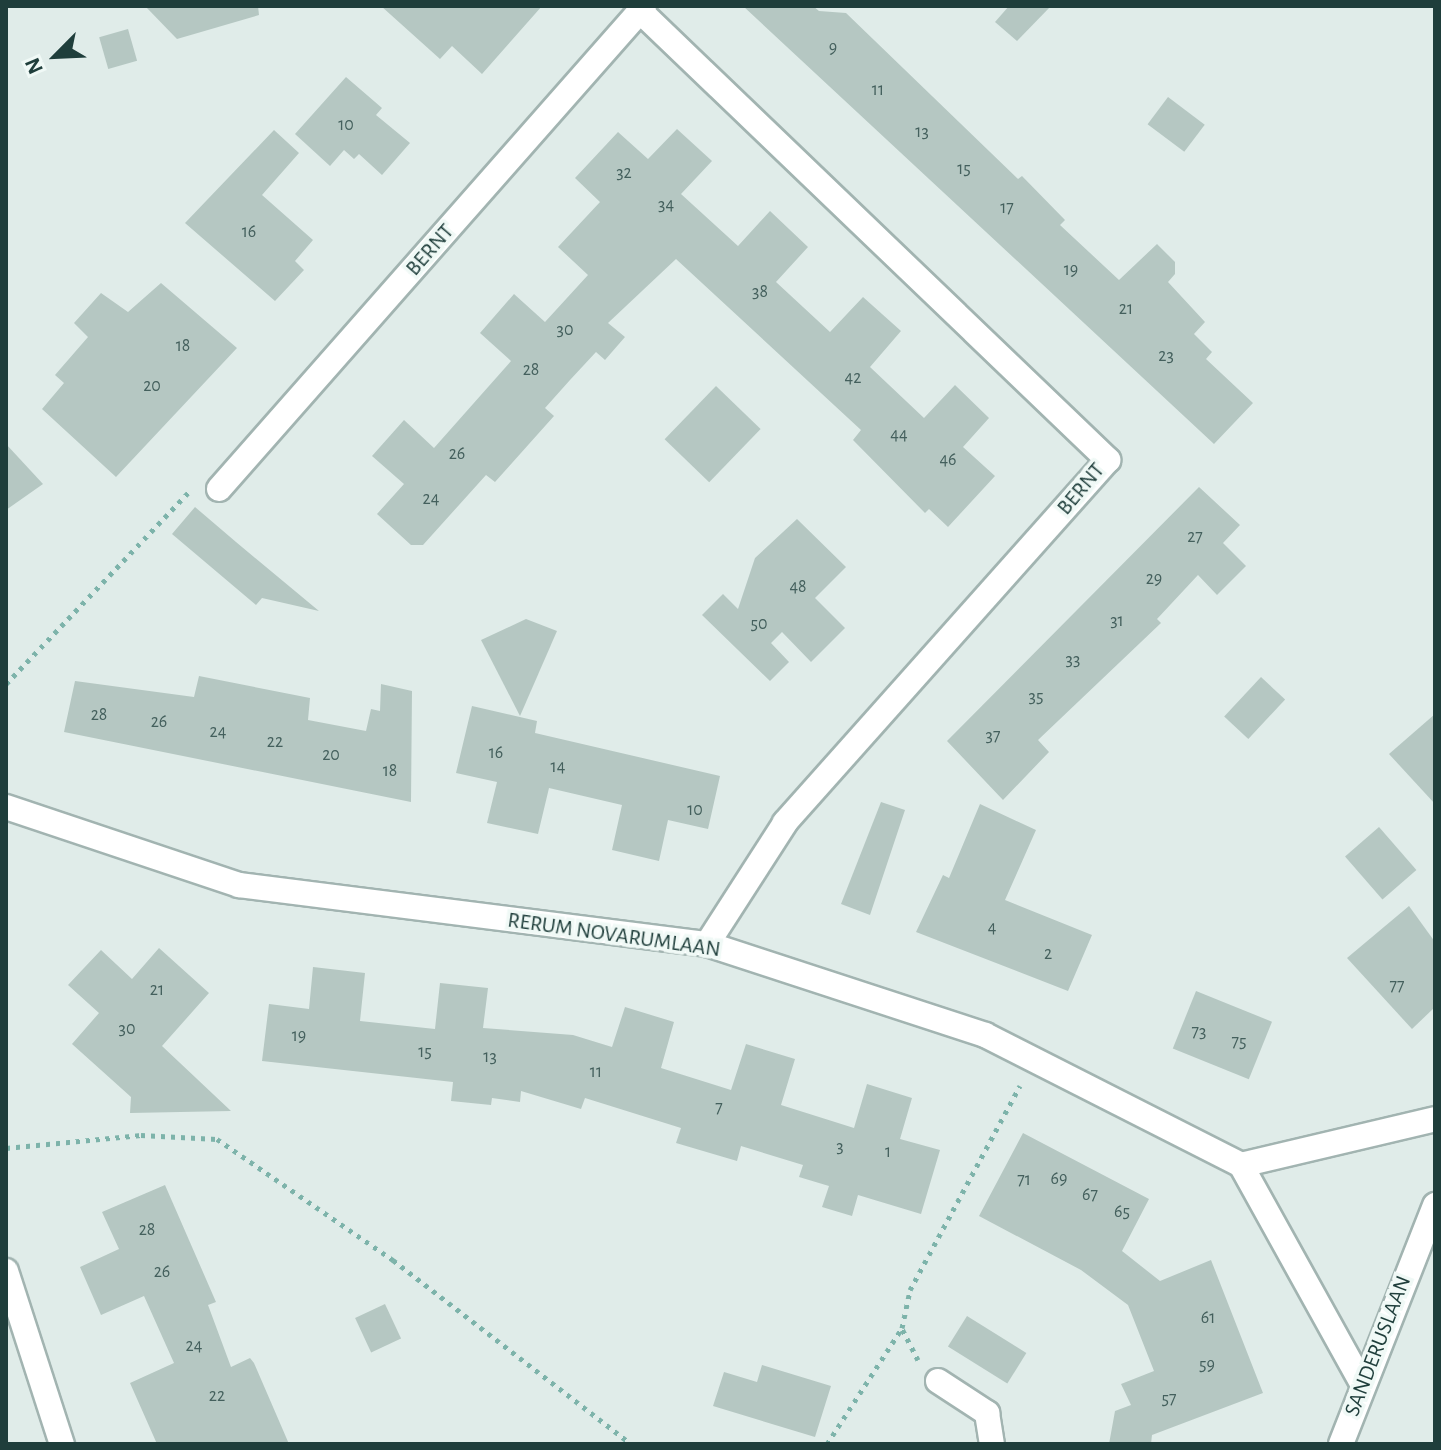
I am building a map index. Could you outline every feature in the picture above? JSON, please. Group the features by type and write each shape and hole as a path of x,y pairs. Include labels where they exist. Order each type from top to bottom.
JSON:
{"street":[{"name":"BERNT","path":"219,489 642,8 1108,460 785,823 707,944"},
{"name":"RERUM NOVARUMLAAN","path":"6,807 239,885 707,944 985,1035 1241,1165"},
{"path":"1362,1383 1241,1165 1435,1119"},
{"name":"SANDERUSLAAN","path":"1341,1444 1362,1383 1435,1205"},
{"path":"6,1271 62,1444"},
{"path":"938,1381 987,1413 992,1444"}],"path":[{"path":"6,684 192,489 219,489"},
{"path":"827,1444 902,1328 910,1290 1034,1061"},
{"path":"6,1148 141,1135 217,1139 393,1260 631,1444"},
{"path":"902,1328 919,1361 938,1381"}],"building":[{"path":"145,6 258,6 259,15 177,39"},
{"path":"381,6 542,6 482,74 452,46 440,59"},
{"path":"743,6 813,6 819,11 846,13 1018,179 1022,176 1065,220 1060,225 1119,280 1157,244 1175,262 1175,274 1168,282 1205,322 1194,334 1212,352 1206,359 1253,403 1214,444"},
{"path":"1009,6 1051,6 1017,41 995,22"},
{"path":"128,29 137,61 108,69 99,37"},
{"path":"346,77 382,108 376,115 410,143 382,175 359,154 354,159 344,150 330,166 295,134"},
{"path":"1168,97 1205,125 1184,152 1148,124"},
{"path":"677,129 712,161 681,194 738,246 770,211 808,247 776,282 830,332 863,297 901,331 870,367 924,418 955,385 989,418 963,447 995,476 948,527 929,509 925,513 853,440 861,430 676,259 608,323 625,337 605,360 596,352 570,380 545,408 554,416 495,482 486,475 423,545 411,545 377,514 404,484 372,456 404,420 434,448 511,361 480,333 514,294 545,322 588,275 558,247 600,202 575,178 618,132 648,159"},
{"path":"274,130 299,153 262,195 313,240 295,261 304,270 275,301 185,223"},
{"path":"161,283 237,348 116,477 42,409 64,383 55,375 88,337 74,323 101,293 128,312"},
{"path":"716,386 761,429 709,482 665,439"},
{"path":"6,444 43,484 6,510"},
{"path":"1199,487 1240,525 1223,543 1246,566 1217,595 1198,575 1157,619 1161,623 1038,740 1049,752 1003,800 947,741"},
{"path":"195,507 319,611 262,598 256,605 172,534"},
{"path":"797,519 846,567 815,598 845,628 811,662 782,632 771,643 789,662 770,681 702,615 723,594 738,609 755,558"},
{"path":"526,619 557,631 520,716 481,640"},
{"path":"199,676 310,698 308,720 366,731 371,709 380,711 381,684 412,691 411,802 64,732 75,681 194,697"},
{"path":"1261,677 1285,700 1248,739 1224,716"},
{"path":"472,706 537,721 535,733 720,776 708,829 668,820 659,861 612,850 622,805 549,788 538,834 487,823 497,782 456,773"},
{"path":"1435,714 1435,804 1389,754"},
{"path":"881,802 905,810 870,915 841,904"},
{"path":"980,804 1036,830 1005,900 1092,935 1068,991 916,932 943,875 949,878"},
{"path":"1379,827 1416,870 1382,900 1345,857"},
{"path":"1409,906 1435,942 1435,1007 1412,1029 1347,958"},
{"path":"159,948 209,993 162,1046 231,1111 130,1113 131,1097 72,1044 99,1013 68,985 101,950 132,979"},
{"path":"313,967 365,973 360,1021 435,1029 440,983 488,988 483,1028 573,1035 612,1047 625,1007 674,1022 661,1068 731,1090 746,1044 795,1059 781,1105 854,1128 867,1084 912,1098 900,1139 940,1150 921,1214 858,1195 852,1216 822,1207 829,1186 799,1177 803,1165 741,1146 737,1161 676,1143 681,1128 585,1098 581,1109 521,1091 520,1102 492,1098 491,1105 451,1101 453,1082 262,1061 269,1004 309,1009"},
{"path":"1196,991 1272,1022 1249,1079 1173,1048"},
{"path":"1023,1133 1149,1199 1122,1251 1160,1281 1211,1260 1263,1393 1152,1435 1151,1444 1109,1444 1115,1411 1131,1405 1121,1384 1154,1371 1128,1305 1081,1270 979,1216"},
{"path":"165,1185 216,1302 208,1305 231,1367 250,1358 254,1363 289,1444 157,1444 130,1383 174,1363 144,1296 101,1315 80,1267 119,1249 102,1212"},
{"path":"385,1304 401,1338 371,1352 355,1318"},
{"path":"967,1316 1026,1353 1007,1384 948,1347"},
{"path":"762,1365 831,1386 815,1437 713,1406 724,1372 757,1382"}]}
